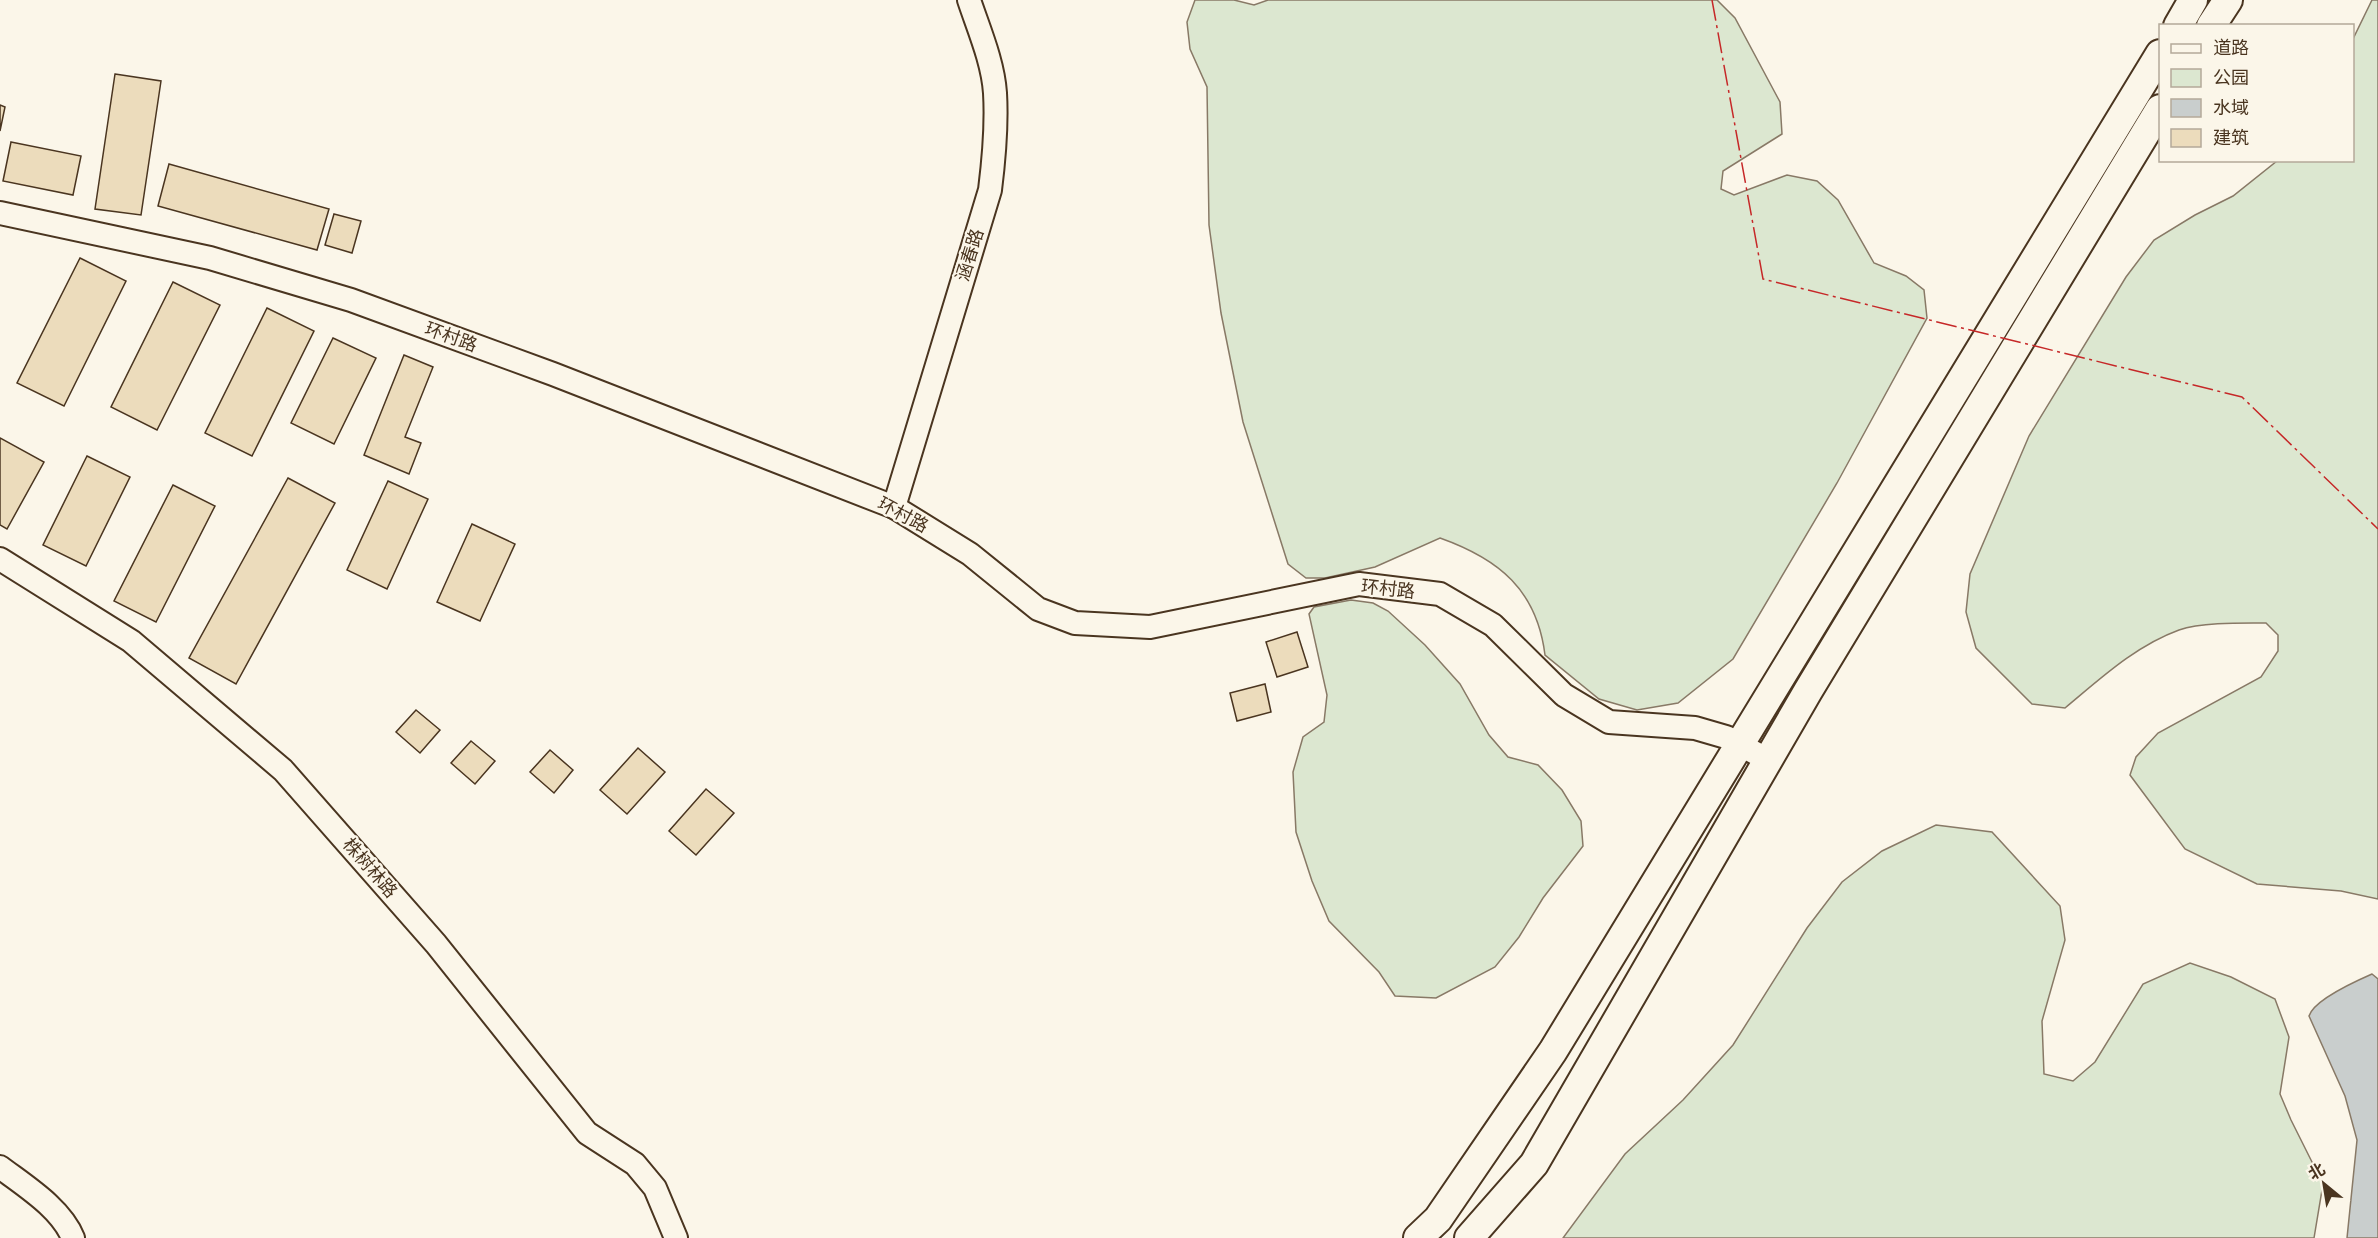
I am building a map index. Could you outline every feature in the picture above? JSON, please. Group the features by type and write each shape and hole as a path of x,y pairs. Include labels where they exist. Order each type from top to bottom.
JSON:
{"main road":[{"path":"2179,24 2193,0"},
{"path":"2212,24 2228,0"},
{"path":"1418,1238 1438,1219 1553,1051 2159,56"},
{"path":"1469,1238 1534,1164 1768,760 2159,110"}],"street":[{"name":"涵春路","path":"894,507 990,190 995,144 995,92 986,48 969,0"},
{"name":"环村路","path":"0,213 210,258 351,300 553,374 894,507 970,554 1038,609 1075,623 1150,627 1359,584 1440,594 1492,625 1564,695 1609,722 1695,728 1741,743 1768,760"},
{"name":"株树林路","path":"0,559 131,641 283,770 436,944 587,1133 635,1164 656,1188 676,1238"},
{"path":"0,1167 36,1194 68,1226 73,1238"}],"green space":[{"path":"1195,0 1234,0 1254,5 1268,0 1717,0 1735,18 1780,102 1782,134 1723,171 1721,189 1734,195 1787,175 1817,181 1838,200 1874,263 1906,276 1924,290 1927,318 1837,483 1733,659 1678,703 1637,710 1599,699 1545,655 1541,632 1534,612 1512,580 1480,556 1440,538 1375,567 1325,578 1306,578 1288,564 1243,422 1221,313 1209,225 1207,87 1190,49 1187,22"},
{"path":"2372,0 2378,0 2378,899 2341,891 2257,884 2185,849 2130,775 2136,757 2158,733 2261,677 2278,651 2278,635 2266,623 2222,624 2179,630 2133,654 2065,708 2032,704 1976,648 1966,612 1970,574 2029,436 2126,277 2154,240 2195,215 2233,196 2276,162 2354,162 2354,37"},
{"path":"1351,600 1373,603 1388,611 1425,645 1460,684 1489,735 1508,757 1538,765 1562,790 1581,821 1583,846 1495,967 1436,998 1395,996 1379,972 1329,921 1312,881 1296,832 1293,772 1303,737 1324,722 1327,695 1309,614 1314,607"},
{"path":"1936,825 1992,832 2060,906 2065,940 2042,1021 2044,1074 2073,1081 2095,1062 2143,984 2190,963 2231,977 2275,999 2289,1037 2280,1094 2323,1184 2314,1238 1563,1238 1625,1154 1683,1100 1733,1045 1807,928 1842,882 1882,851"}],"water":[{"path":"2372,974 2378,979 2378,1238 2347,1238 2357,1140 2345,1096 2309,1016 2312,1010 2327,998"}],"building":[{"path":"115,74 161,81 141,215 95,209"},
{"path":"0,105 5,107 0,131"},
{"path":"11,142 81,156 73,195 3,181"},
{"path":"169,164 329,209 317,250 158,206"},
{"path":"334,214 361,221 352,253 325,245"},
{"path":"80,258 126,281 64,406 17,383"},
{"path":"173,282 220,305 157,430 111,407"},
{"path":"267,308 314,331 252,456 205,433"},
{"path":"333,338 376,358 334,444 291,423"},
{"path":"404,355 433,367 405,437 421,443 409,474 364,455"},
{"path":"0,438 44,462 7,529 0,525"},
{"path":"87,456 130,477 86,566 43,545"},
{"path":"288,478 335,503 236,684 189,658"},
{"path":"388,481 428,499 387,589 347,570"},
{"path":"173,485 215,506 156,622 114,601"},
{"path":"472,524 515,544 480,621 437,602"},
{"path":"1297,632 1308,667 1277,677 1266,642"},
{"path":"1265,684 1271,712 1237,721 1230,693"},
{"path":"416,710 440,730 420,753 396,732"},
{"path":"471,741 495,761 475,784 451,763"},
{"path":"638,748 665,772 627,814 600,790"},
{"path":"550,750 573,770 554,793 530,772"},
{"path":"706,789 734,813 696,855 669,831"}],"power":[{"path":"1712,0 1763,279 2242,397 2378,529"}]}
